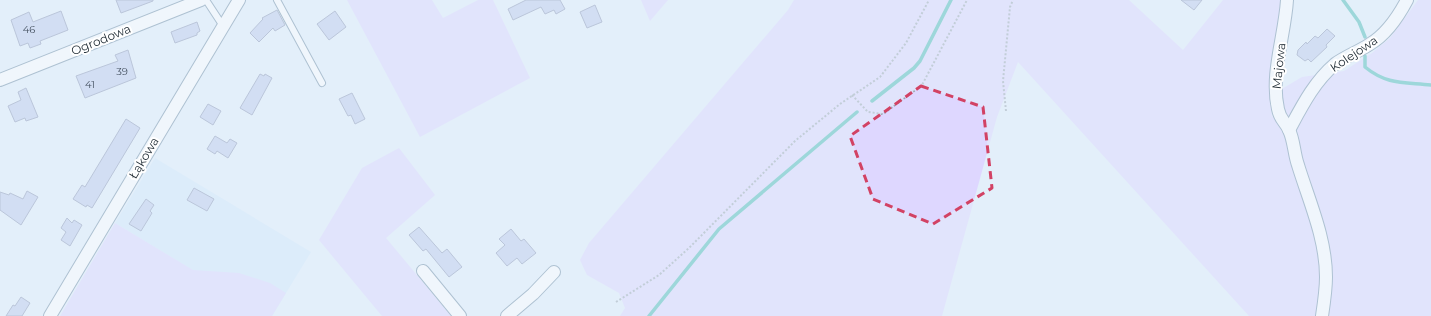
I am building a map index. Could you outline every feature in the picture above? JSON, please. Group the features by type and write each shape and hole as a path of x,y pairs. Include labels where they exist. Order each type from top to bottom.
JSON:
{"street":[{"name":"Ogrodowa","path":"0,80 201,0"},
{"name":"Łąkowa","path":"50,316 238,0"},
{"name":"Majowa","path":"1287,0 1276,94 1281,120 1289,130 1296,159 1317,222 1326,276 1322,316"},
{"name":"Kolejowa","path":"1289,130 1307,96 1324,75 1346,56 1370,44 1381,36 1390,27 1407,0"},
{"path":"423,271 460,316"},
{"path":"507,316 534,294 554,272"}],"lane":[{"path":"206,0 222,26"},
{"path":"277,0 322,83"}],"path":[{"path":"616,302 659,275 689,248 795,142 840,104 880,77 906,43 928,0"},
{"path":"852,96 868,112 883,114 922,85 967,0"},
{"path":"1006,111 1003,81 1010,7 1012,0"}],"highlighted area":[{"path":"921,86 983,107 992,188 933,224 873,199 850,136"}],"shaded area":[{"path":"347,0 432,0 443,18 478,0 493,0 530,78 420,137"},
{"path":"641,0 668,0 650,21"},
{"path":"794,0 1129,0 1183,50 1223,0 1281,0 1270,90 1272,118 1280,90 1302,77 1344,71 1372,53 1390,38 1418,0 1431,0 1431,316 1249,316 1018,62 997,117 942,316 620,316 625,308 619,293 587,275 580,260 589,243 788,10"},
{"path":"399,148 435,195 386,238 451,316 382,316 319,240 362,168"},
{"path":"155,158 311,252 272,316 268,316 115,223"},
{"path":"115,223 193,270 239,273 270,283 286,293 272,316 60,316"}],"building":[{"path":"116,0 153,0 153,1 121,13"},
{"path":"526,0 560,0 565,9 556,14 554,10 545,14 541,7 513,20 508,9"},
{"path":"1181,0 1202,0 1194,10"},
{"path":"595,5 602,22 587,28 580,12"},
{"path":"277,10 285,25 275,31 273,28 259,42 250,33 263,19 262,18"},
{"path":"61,11 68,30 40,41 41,44 30,48 28,43 20,46 11,20 29,12 33,22"},
{"path":"335,11 346,27 329,40 317,24"},
{"path":"197,22 200,31 197,35 175,43 171,32"},
{"path":"1327,29 1335,36 1326,45 1327,47 1311,62 1308,59 1305,61 1297,55 1298,50 1306,42 1307,44 1315,36 1318,38"},
{"path":"128,50 136,78 85,98 76,76 118,61 115,55"},
{"path":"260,74 264,76 265,74 272,78 252,115 240,108"},
{"path":"26,88 38,117 26,121 25,118 15,122 8,106 21,100 18,92"},
{"path":"352,93 365,119 355,124 351,115 348,116 339,99"},
{"path":"208,104 221,111 213,125 200,117"},
{"path":"126,119 140,128 92,208 87,205 86,207 73,199 82,185 85,187"},
{"path":"215,136 227,143 230,139 237,143 228,158 217,151 215,154 207,149"},
{"path":"194,188 214,199 207,211 187,200"},
{"path":"27,191 38,197 21,225 0,210 0,192 9,195 10,193 23,199"},
{"path":"146,199 154,205 150,211 152,213 141,231 129,224"},
{"path":"67,218 72,223 74,220 82,225 70,246 61,240 66,232 61,228"},
{"path":"419,227 442,253 447,249 462,267 449,277 426,249 423,251 409,235"},
{"path":"511,229 521,241 524,239 536,253 522,264 517,258 507,266 496,253 505,245 499,239"},
{"path":"21,297 30,303 22,316 6,316 13,305 15,306"}],"waterway":[{"path":"872,101 914,68 920,61 951,0"},
{"path":"1343,0 1359,22 1365,37"},
{"path":"1365,56 1365,67 1381,77 1396,82 1431,85"},
{"path":"649,316 719,229 857,112"}]}
